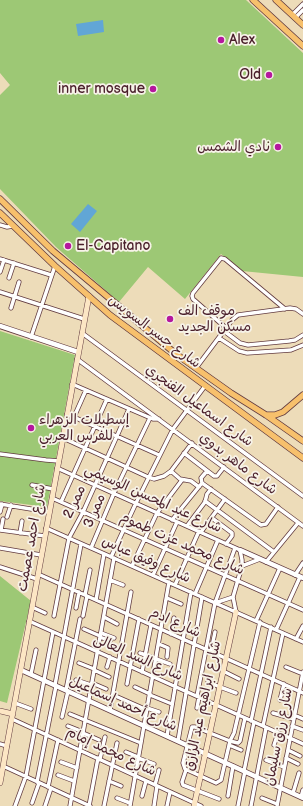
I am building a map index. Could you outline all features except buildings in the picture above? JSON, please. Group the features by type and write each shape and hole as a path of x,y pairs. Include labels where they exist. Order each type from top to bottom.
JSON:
{"main road":[{"path":"253,0 303,46"},
{"path":"276,0 303,25"},
{"name":"شارع جسر السويس","path":"0,199 53,251 137,322 196,368 303,441"},
{"name":"شارع جسر السويس","path":"0,212 12,226 55,266 110,314 303,458"},
{"name":"شارع احمد عصمت","path":"0,783 89,296"},
{"path":"266,415 275,415 283,412 303,395"},
{"name":"شارع ابراهيم عبد الرازق","path":"194,805 236,612"},
{"path":"0,711 12,716"}],"street":[{"path":"294,17 303,4"},
{"path":"294,17 303,10"},
{"path":"0,225 7,227 12,226"},
{"path":"285,309 225,259 221,258 192,296 225,330 240,343 248,345 290,341 303,335"},
{"path":"0,272 2,259 51,275"},
{"path":"9,278 14,263"},
{"path":"31,336 55,266"},
{"path":"11,308 19,282"},
{"path":"0,292 84,319"},
{"path":"196,368 235,317 242,314 285,309 296,309 303,314"},
{"path":"0,326 78,352"},
{"name":"شارع اسماعيل الفنجري","path":"82,333 303,496"},
{"path":"219,338 238,351 247,353 291,350 303,345"},
{"name":"شارع ماهر بدوي","path":"77,359 303,526"},
{"name":"شارع ماهر بدوي","path":"72,384 150,418 159,420"},
{"path":"70,806 98,652 113,558 123,530 159,455 173,429 205,386"},
{"path":"74,417 86,390"},
{"path":"61,502 107,399"},
{"name":"ممر 2","path":"54,616 69,538 83,512 129,409"},
{"path":"67,414 159,455"},
{"name":"ممر 3","path":"91,548 126,467 150,418"},
{"path":"63,438 148,477 159,478 171,471 192,444"},
{"path":"184,453 216,476 224,467"},
{"path":"0,454 58,461"},
{"name":"شارع عبد المحسن الوسيمي","path":"57,468 302,578"},
{"path":"171,471 182,480 191,481 199,487"},
{"path":"172,520 202,483 201,478 207,471"},
{"path":"132,566 157,513 182,480"},
{"path":"202,483 261,525 266,524 278,507"},
{"path":"32,485 53,489"},
{"path":"187,526 205,501 207,494 211,489"},
{"name":"شارع محمد عزت طموم","path":"52,498 303,610"},
{"path":"175,585 186,558 200,532 225,499"},
{"path":"205,501 274,552"},
{"path":"0,512 1,504 49,512"},
{"path":"7,517 11,505"},
{"path":"212,518 232,533 232,536 226,544"},
{"path":"3,519 1,530 45,536"},
{"path":"20,533 22,521"},
{"path":"153,575 177,522"},
{"path":"266,562 298,522"},
{"name":"شارع وفيق عباس","path":"46,528 303,642"},
{"path":"195,594 218,540"},
{"path":"32,803 38,782 81,544"},
{"path":"0,548 42,555"},
{"path":"197,708 215,603 237,549 242,555 242,566 233,597 236,612"},
{"path":"96,600 104,554"},
{"path":"242,566 260,559"},
{"path":"295,575 303,563"},
{"name":"شارع ادم","path":"0,567 60,584 301,692"},
{"path":"241,750 230,743 210,733 193,727 190,729 183,765 186,770 216,783 222,780 225,763 230,743 234,733 249,668 258,621 280,568"},
{"path":"62,717 75,642 90,570"},
{"path":"276,630 302,578"},
{"path":"110,580 123,585"},
{"path":"117,798 130,804 169,582"},
{"path":"76,608 79,592"},
{"path":"110,710 131,592"},
{"path":"166,736 190,592"},
{"path":"178,741 202,597"},
{"path":"215,603 233,597"},
{"path":"167,598 181,604"},
{"path":"32,607 45,613"},
{"path":"104,617 117,624"},
{"path":"171,634 174,618"},
{"path":"127,684 139,619"},
{"name":"شارع السد العالى","path":"29,621 303,744"},
{"path":"142,672 151,624"},
{"path":"296,639 303,626"},
{"path":"238,806 261,674 271,627"},
{"path":"84,629 114,638"},
{"path":"15,806 26,776 53,632"},
{"path":"211,652 215,632"},
{"path":"251,806 273,679 283,633"},
{"path":"100,635 110,641"},
{"path":"158,644 168,648 167,657"},
{"path":"31,674 36,650"},
{"path":"140,653 170,664"},
{"path":"108,667 110,657"},
{"path":"79,663 109,677"},
{"path":"286,667 303,673"},
{"name":"شارع أحمد إسماعيل","path":"20,670 302,797"},
{"path":"223,671 239,679"},
{"name":"شارع رزق سليمان","path":"278,805 292,726 301,692 303,673"},
{"path":"76,680 106,689"},
{"path":"208,682 236,694"},
{"path":"280,700 284,684"},
{"path":"135,687 172,704"},
{"path":"113,695 147,709 159,712"},
{"path":"15,703 31,709"},
{"path":"273,713 303,719"},
{"path":"70,714 141,743"},
{"name":"شارع محمد إمام","path":"12,716 46,735 156,785 194,805 201,806"},
{"path":"230,743 240,741 244,718"},
{"path":"68,726 99,740"},
{"path":"292,726 303,730"},
{"path":"274,746 278,733"},
{"path":"3,766 89,806 105,737"},
{"path":"45,806 58,740"},
{"path":"104,806 118,743"},
{"path":"0,744 7,746"},
{"path":"288,750 300,756"},
{"path":"126,752 154,764"},
{"path":"286,758 298,764"},
{"path":"266,760 284,767"},
{"path":"61,762 76,768"},
{"path":"228,796 233,766"},
{"path":"154,806 159,770"},
{"path":"186,770 183,784 219,799"},
{"path":"292,793 299,773"},
{"path":"58,775 74,781"},
{"path":"109,781 121,786"},
{"path":"142,796 146,781"},
{"path":"302,797 303,790"},
{"path":"167,806 170,792"},
{"path":"262,798 278,805"}],"green space":[{"path":"0,0 246,0 303,53 303,277 242,271 221,254 185,299 148,267 119,302 56,247 0,189 0,95 10,85 0,73"},
{"name":"إسطبلات الزهراء للفرس العربي","path":"0,331 75,355 47,507 0,501"},
{"path":"0,576 31,601 7,703 0,701"}],"water":[{"path":"103,20 104,32 78,36 76,24"},
{"path":"88,204 97,211 80,232 71,224"}],"place":[{"name":"Alex","path":"221,40"},
{"name":"Old","path":"269,75"},
{"name":"inner mosque","path":"153,89"},
{"name":"نادي الشمس","path":"278,147"},
{"name":"El-Capitano","path":"68,246"},
{"name":"موقف الف مسكن الجديد","path":"170,319"},
{"name":"إسطبلات الزهراء للفرس العربي","path":"31,428"}]}
